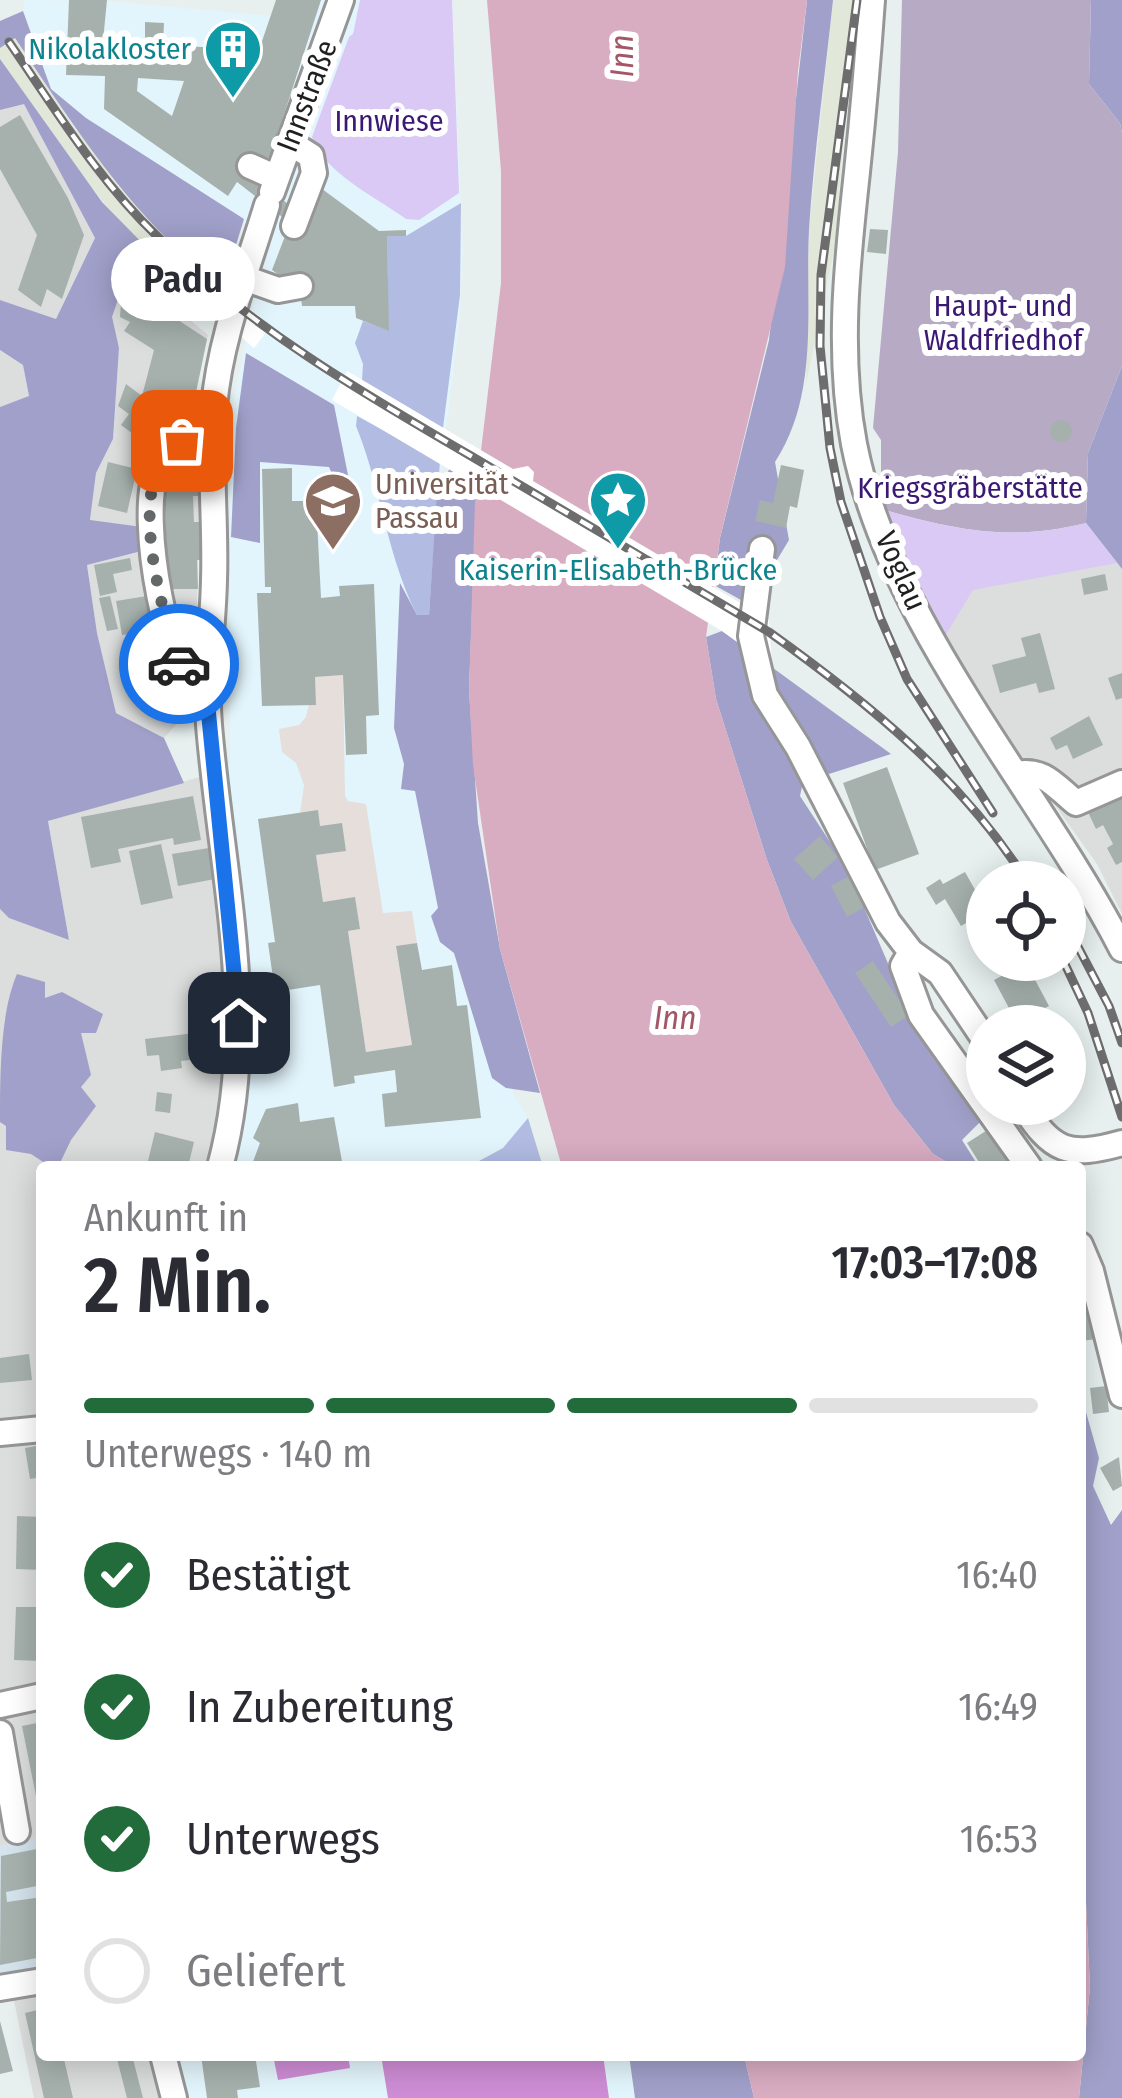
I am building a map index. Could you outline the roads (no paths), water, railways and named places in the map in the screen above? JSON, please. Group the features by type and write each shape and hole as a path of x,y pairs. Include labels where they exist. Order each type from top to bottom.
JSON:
{"street":[{"name":"Innstraße","path":"221,1161 239,1078 239,1023 208,708 214,577 213,427 225,343 244,278 341,0"},
{"name":"Voglau","path":"872,0 846,260 844,334 854,444 871,503 921,617 1120,939"},
{"path":"289,142 314,160 294,226"},
{"path":"250,166 272,192"},
{"path":"244,278 278,290 300,286"},
{"name":"Innstraße","path":"208,708 199,703 182,674 166,621 151,508 154,476 170,454 182,441 213,427"},
{"path":"762,549 752,636 765,694 798,747 888,922 911,952 940,973 966,1012"},
{"path":"1016,774 1038,774 1057,784 1076,803 1087,830"},
{"path":"1076,803 1122,783"},
{"path":"911,952 903,966 922,1015 1025,1161"},
{"path":"1035,1125 1058,1148 1111,1146"},
{"path":"1086,1259 1122,1395"},
{"path":"0,1433 36,1430"},
{"path":"0,1705 36,1697"},
{"path":"0,1733 17,1831"},
{"path":"0,1988 36,1982"},
{"path":"165,2061 174,2098"}],"water":[{"name":"Inn","path":"487,0 807,0 785,267 720,538 706,637 716,699 791,922 894,1105 933,1154 945,1161 560,1161 500,949 473,765 469,690 475,501 501,283 501,171"},
{"path":"1086,1903 1090,1987 1086,2027"},
{"path":"745,2061 1083,2061 1079,2098 754,2098"}],"railway":[{"path":"857,0 821,275 820,346 830,448 841,502 880,617 907,679 993,813"},
{"path":"9,42 116,192 158,237 230,300 347,382 769,632 911,745 973,809 1013,861"},
{"path":"1086,962 1122,1043"},
{"path":"1073,981 1122,1117"}],"place":[{"name":"Nikolakloster","path":"233,100"},
{"name":"Padu","path":"182,441"},
{"name":"Kaiserin-Elisabeth-Brücke","path":"618,551"},
{"name":"Universität Passau","path":"333,552"}],"park label":[{"name":"Innwiese","path":"389,121"},
{"name":"Haupt- und Waldfriedhof","path":"1003,323"},
{"name":"Kriegsgräberstätte","path":"970,488"}]}
